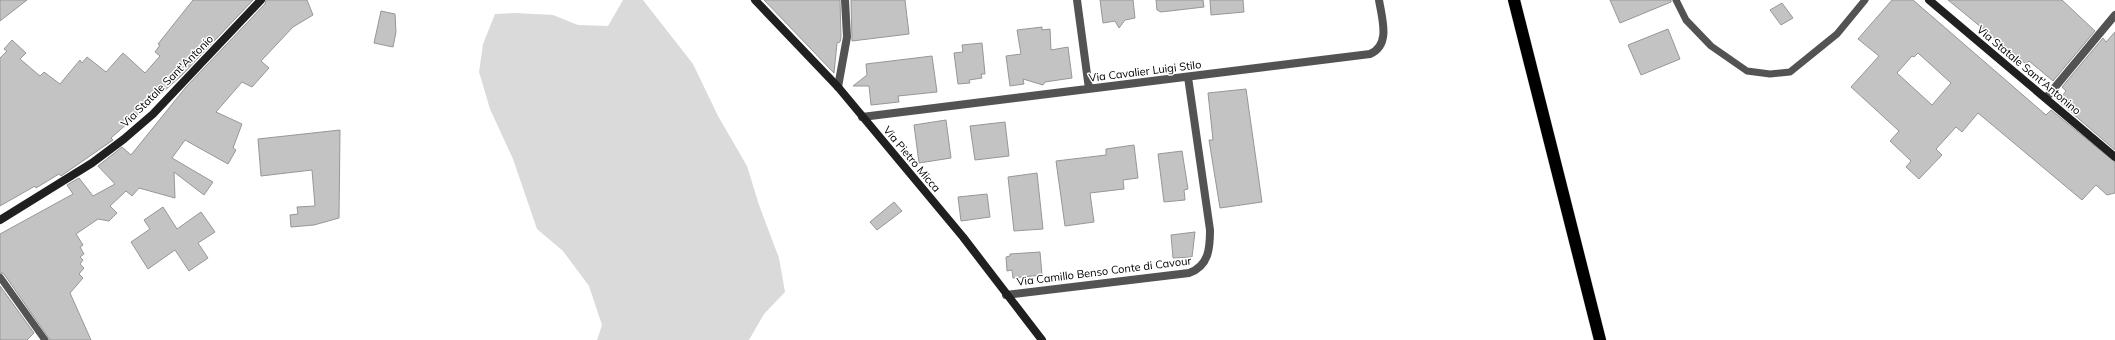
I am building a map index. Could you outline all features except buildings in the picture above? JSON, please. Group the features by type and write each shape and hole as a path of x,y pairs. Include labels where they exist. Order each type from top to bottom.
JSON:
{"highway":[{"path":"1514,0 1600,340"}],"street":[{"name":"Via Statale Sant'Antonio","path":"0,220 92,163 124,139 153,114 261,0"},
{"name":"Via Pietro Micca","path":"755,0 838,87 963,237 1042,340"},
{"path":"838,87 847,37 845,0"},
{"path":"1077,0 1089,89"},
{"name":"Via Cavalier Luigi Stilo","path":"862,117 1370,54 1381,46 1384,38 1379,0"},
{"name":"Via Statale Sant'Antonino","path":"1929,0 2115,157"},
{"path":"2046,98 2115,15"},
{"name":"Via Camillo Benso Conte di Cavour","path":"1006,295 1189,273 1198,270 1204,262 1210,245 1210,230 1188,77"}],"lane":[{"path":"1676,0 1686,20 1711,46 1747,71 1770,74 1790,72 1837,34 1865,0"},
{"path":"0,277 45,340"}],"shaded area":[{"path":"623,0 643,0 693,64 718,116 747,166 759,205 779,258 785,292 764,314 749,340 597,340 602,325 589,286 563,251 537,229 513,159 490,109 479,72 483,44 495,14 515,13 553,15 578,25 608,26"}]}
